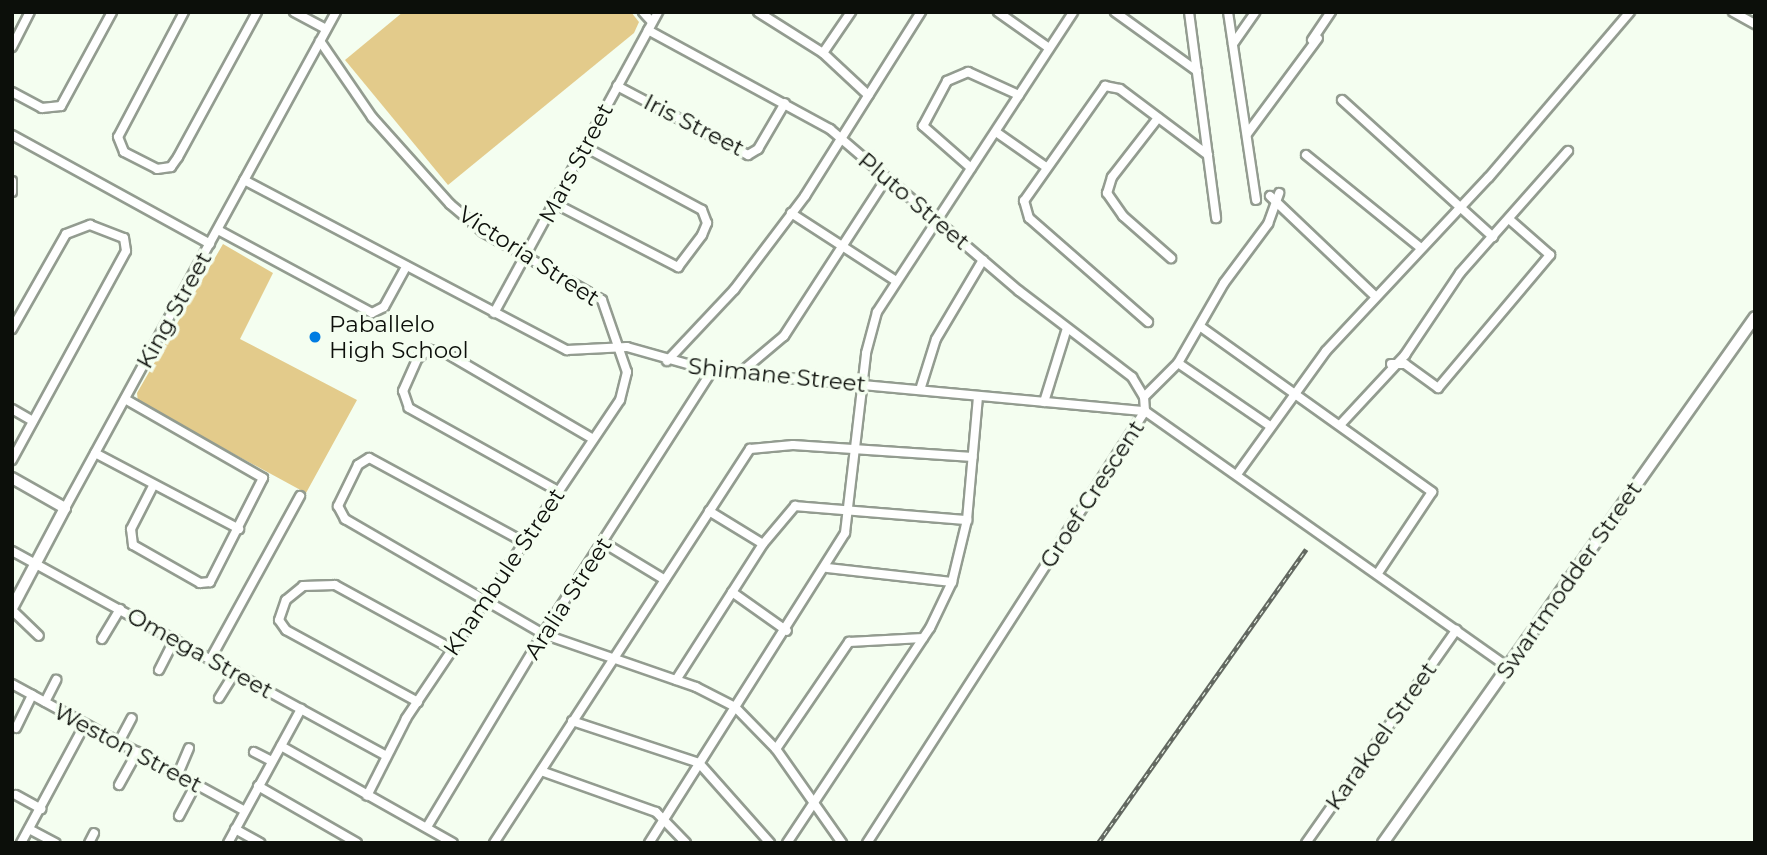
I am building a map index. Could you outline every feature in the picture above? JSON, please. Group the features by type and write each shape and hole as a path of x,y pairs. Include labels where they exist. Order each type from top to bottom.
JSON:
{"main road":[{"name":"Swartmodder Street","path":"1383,843 1755,317"}],"street":[{"path":"12,47 30,12"},
{"path":"12,92 42,108 58,108 112,12"},
{"path":"184,12 118,137 124,152 157,169 171,167 178,157 257,12"},
{"path":"294,12 326,29"},
{"name":"King Street","path":"12,609 335,12"},
{"name":"Pluto Street","path":"643,12 650,26 785,103 840,139 936,222 1132,377 1144,397"},
{"name":"Mars Street","path":"494,313 658,12"},
{"path":"758,12 824,53 868,95"},
{"path":"824,53 851,12"},
{"path":"667,361 734,290 791,213 921,12"},
{"path":"999,12 1049,48"},
{"path":"649,843 827,568 852,510 862,384 872,324 896,281 1073,12"},
{"path":"1115,12 1197,71"},
{"path":"1189,12 1216,218"},
{"path":"1145,411 1144,397 1178,363 1224,283 1268,224 1267,197 1249,137 1228,12"},
{"path":"1233,44 1255,12"},
{"path":"1249,137 1331,12"},
{"path":"1238,473 1294,391 1375,296 1460,206 1630,12"},
{"path":"1733,12 1755,24"},
{"path":"1318,38 1247,134 1267,197 1375,296"},
{"name":"Victoria Street","path":"320,41 406,159 483,232 603,300 621,347"},
{"path":"971,169 923,126 947,81 968,72 1019,95"},
{"name":"Iris Street","path":"617,86 748,155 758,149 785,103"},
{"path":"1148,322 1026,213 1024,201 1105,86 1120,89 1208,155"},
{"path":"1342,100 1493,236"},
{"path":"1158,118 1112,177 1107,193 1123,216 1171,258"},
{"path":"996,132 1046,167"},
{"path":"12,135 210,244"},
{"path":"554,203 678,267 702,235 707,223 702,210 585,147"},
{"path":"1340,425 1391,364 1405,355 1460,273 1568,151"},
{"path":"1306,155 1421,248"},
{"path":"740,373 784,335 886,179"},
{"name":"Shimane Street","path":"244,180 567,351 621,347 712,371 1145,411"},
{"path":"12,181 12,192"},
{"path":"791,213 843,243 896,281"},
{"path":"1391,364 1405,364 1438,388 1550,256 1509,219"},
{"path":"12,329 66,234 98,226 124,238 126,251 12,460"},
{"path":"218,230 372,313 384,307 406,267"},
{"path":"920,390 936,339 984,260"},
{"path":"1201,327 1432,492 1378,573"},
{"path":"1044,401 1067,328"},
{"name":"Khambule Street","path":"367,796 386,756 418,702 623,393 626,364 621,347"},
{"path":"558,491 409,408 403,391 418,358 429,350 446,353 593,439"},
{"path":"626,364 643,353"},
{"path":"1178,363 1270,426"},
{"name":"Aralia Street","path":"427,827 543,635 712,371"},
{"path":"787,843 923,638 952,582 967,520 978,396"},
{"path":"125,399 260,474 263,485 214,579 205,583 133,545 131,529 153,486"},
{"path":"12,409 33,421"},
{"name":"Groef Crescent","path":"867,843 1145,411 1238,473 1507,666"},
{"path":"494,843 709,512 755,446 973,457"},
{"path":"95,453 239,530"},
{"path":"524,542 372,459 358,465 338,506 340,516 486,598 543,635 676,680 735,707 776,749 842,843"},
{"path":"12,478 65,508"},
{"path":"211,658 300,496"},
{"path":"676,680 763,544 795,506 967,520"},
{"path":"709,512 763,544"},
{"path":"604,543 665,580"},
{"name":"Omega Street","path":"12,551 386,756"},
{"path":"827,568 952,582"},
{"path":"418,702 286,630 279,620 286,600 303,586 335,585 452,649"},
{"path":"732,593 787,631"},
{"path":"12,609 39,636"},
{"path":"102,639 120,609"},
{"name":"Karakoel Street","path":"1306,843 1456,630"},
{"path":"776,749 849,642 923,638"},
{"path":"159,670 175,639"},
{"path":"219,698 235,672"},
{"path":"45,702 56,680"},
{"name":"Weston Street","path":"12,684 245,811"},
{"path":"16,728 32,695"},
{"path":"228,843 301,709"},
{"path":"119,742 132,718"},
{"path":"572,722 699,763 770,843"},
{"path":"21,843 85,724"},
{"path":"281,746 453,843"},
{"path":"178,774 189,748"},
{"path":"119,785 137,752"},
{"path":"254,752 272,761"},
{"path":"541,771 665,817 686,843"},
{"path":"179,816 196,784"},
{"path":"258,786 343,839 358,843"},
{"path":"16,795 41,809"},
{"path":"29,829 55,843"},
{"path":"236,829 260,843"},
{"path":"89,843 94,833"}],"shaded area":[{"path":"403,12 631,12 639,22 634,33 448,185 345,60"},
{"path":"223,244 273,273 240,339 357,400 306,493 138,402 137,393"}],"railway":[{"path":"1098,843 1306,549"}],"place":[{"name":"Paballelo High School","path":"315,337"}]}
